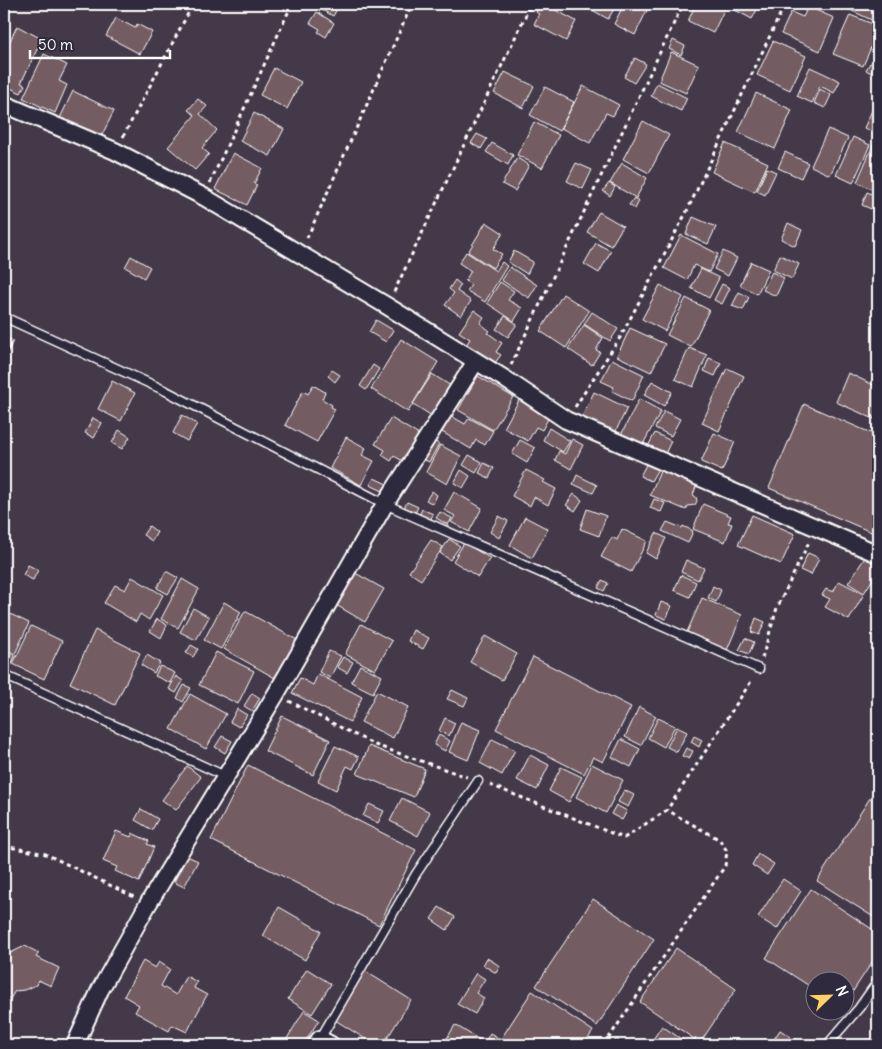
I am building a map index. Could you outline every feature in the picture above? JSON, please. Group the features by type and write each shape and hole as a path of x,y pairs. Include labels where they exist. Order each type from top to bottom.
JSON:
{"street":[{"path":"4,104 115,151 204,197 387,306 505,379 566,420 878,554"},
{"path":"75,1045 100,990 148,904 276,694 385,504 476,361"}],"lane":[{"path":"4,317 166,390 385,504 758,669"},
{"path":"4,676 226,776"},
{"path":"322,1043 416,874 478,780"},
{"path":"827,1045 859,1008 878,981"}],"path":[{"path":"115,151 193,4"},
{"path":"204,197 292,4"},
{"path":"300,254 412,4"},
{"path":"387,306 531,4"},
{"path":"505,379 683,4"},
{"path":"566,420 621,336 687,211 785,4"},
{"path":"276,694 375,745 478,780 624,838 667,810 758,669 777,608 816,528"},
{"path":"604,1045 724,866 727,851 720,840 667,810"},
{"path":"4,846 46,854 148,904"}],"building":[{"path":"38,4 56,4 53,10"},
{"path":"311,4 340,4 333,16"},
{"path":"540,4 544,4 576,21 566,41 534,24 539,14 536,12"},
{"path":"589,4 617,4 608,19 587,7"},
{"path":"624,4 650,4 635,35 614,24"},
{"path":"696,4 720,4 726,6 713,33 688,21"},
{"path":"738,4 760,4 752,19 735,10"},
{"path":"795,4 802,4 834,18 820,51 781,34 791,12 803,17 806,11 794,6"},
{"path":"850,4 878,4 878,23 848,9"},
{"path":"317,12 334,23 326,37 318,32 320,29 310,23"},
{"path":"850,15 878,26 878,31 863,66 833,54"},
{"path":"116,18 135,28 137,24 152,32 140,54 106,36"},
{"path":"17,26 42,39 21,83 25,85 21,93 4,85 7,81 4,79 4,54"},
{"path":"673,40 685,46 681,55 669,49"},
{"path":"773,41 806,56 790,90 757,75"},
{"path":"671,52 699,65 686,93 659,81"},
{"path":"44,54 67,65 59,81 67,85 55,113 23,98"},
{"path":"635,58 646,64 634,83 624,77"},
{"path":"878,59 878,76 872,73"},
{"path":"870,63 874,65 871,73 866,70"},
{"path":"810,67 840,81 834,93 820,86 812,103 797,96"},
{"path":"274,68 301,82 287,109 260,95"},
{"path":"505,72 534,86 523,108 494,93"},
{"path":"657,83 687,98 681,111 651,96"},
{"path":"583,86 619,105 613,116 606,113 590,143 561,128"},
{"path":"545,87 574,102 559,131 530,115"},
{"path":"820,89 831,95 825,108 814,103"},
{"path":"73,91 114,111 100,139 60,118"},
{"path":"756,93 792,110 775,149 738,132"},
{"path":"878,97 878,134 864,128"},
{"path":"198,99 207,106 200,114 217,130 202,148 209,154 195,170 168,147 195,115 188,110"},
{"path":"254,113 284,129 270,156 240,141"},
{"path":"643,121 669,135 649,173 623,159"},
{"path":"534,122 559,135 542,168 517,155"},
{"path":"828,129 848,138 830,175 811,166"},
{"path":"477,134 487,139 481,149 471,143"},
{"path":"853,137 870,145 853,183 836,175"},
{"path":"492,143 513,155 508,165 486,152"},
{"path":"725,143 768,163 755,192 712,172"},
{"path":"873,145 878,148 877,192 857,182"},
{"path":"785,152 808,163 801,178 778,168"},
{"path":"233,153 262,168 254,184 257,185 247,205 215,189"},
{"path":"517,158 529,165 515,191 502,184"},
{"path":"576,163 592,170 583,189 567,181"},
{"path":"622,163 647,178 636,198 610,183"},
{"path":"767,168 776,172 765,195 757,191"},
{"path":"609,183 615,187 610,196 603,191"},
{"path":"867,192 878,197 878,212 862,205"},
{"path":"634,198 639,201 635,209 629,205"},
{"path":"599,212 623,226 611,246 587,232"},
{"path":"693,217 716,227 708,244 686,234"},
{"path":"486,222 503,233 493,249 502,254 493,268 468,252"},
{"path":"788,223 802,230 795,246 781,239"},
{"path":"681,235 718,254 709,272 694,265 687,280 664,268"},
{"path":"596,243 611,251 599,273 584,264"},
{"path":"514,251 533,262 527,274 508,262"},
{"path":"723,251 737,258 728,276 714,269"},
{"path":"466,252 496,271 502,262 507,266 485,302 467,291 471,285 465,281 471,271 459,263"},
{"path":"780,255 799,264 792,279 773,270"},
{"path":"131,256 150,267 144,278 125,267"},
{"path":"751,262 769,270 757,294 740,285"},
{"path":"510,267 537,285 529,298 501,280"},
{"path":"701,269 719,278 709,298 691,288"},
{"path":"772,272 784,278 776,296 763,290"},
{"path":"455,280 461,285 457,291 471,301 461,316 445,305 454,293 449,289"},
{"path":"500,282 514,291 508,300 522,308 514,321 487,303"},
{"path":"722,284 730,288 722,304 714,300"},
{"path":"660,285 683,297 665,331 642,319"},
{"path":"739,292 749,297 743,310 732,306"},
{"path":"563,294 589,311 566,348 540,331"},
{"path":"686,298 709,310 691,347 667,335"},
{"path":"474,310 484,317 480,323 490,331 488,333 502,343 496,352 501,355 494,364 477,352 474,355 464,348 470,339 459,332"},
{"path":"592,312 618,329 610,341 584,324"},
{"path":"505,316 517,324 508,337 496,329"},
{"path":"376,320 393,330 386,342 369,332"},
{"path":"584,325 603,338 596,350 600,352 592,365 568,349"},
{"path":"630,328 665,344 651,372 617,356"},
{"path":"4,336 13,341 4,360"},
{"path":"401,339 438,362 408,412 371,389"},
{"path":"689,348 707,355 693,387 675,379"},
{"path":"709,358 721,363 715,376 704,371"},
{"path":"612,359 644,375 632,401 612,391 614,387 601,381"},
{"path":"373,365 379,369 366,390 360,386"},
{"path":"727,368 744,376 719,431 702,423"},
{"path":"332,370 340,375 335,382 328,376"},
{"path":"848,373 878,387 878,409 874,419 836,402"},
{"path":"432,374 451,386 432,416 413,404"},
{"path":"478,376 513,397 493,430 458,410"},
{"path":"112,381 135,393 121,421 98,409"},
{"path":"652,381 672,392 664,406 644,395"},
{"path":"313,385 325,392 322,399 335,409 317,442 285,425 303,391 308,394"},
{"path":"594,392 627,408 613,437 580,421"},
{"path":"639,399 661,411 642,446 621,435"},
{"path":"519,400 549,417 542,430 536,427 528,441 504,428"},
{"path":"804,404 878,436 878,535 769,488"},
{"path":"664,411 680,419 671,436 655,428"},
{"path":"182,415 197,424 187,441 173,433"},
{"path":"451,416 465,424 469,418 493,431 485,445 476,440 471,449 442,432"},
{"path":"93,418 102,423 94,438 85,433"},
{"path":"391,418 419,435 403,461 394,456 391,461 382,455 385,450 375,444"},
{"path":"549,428 570,441 563,452 543,440"},
{"path":"119,430 130,437 122,449 112,443"},
{"path":"655,433 671,441 664,456 647,448"},
{"path":"714,433 735,442 722,471 701,462"},
{"path":"346,437 366,448 362,455 374,461 361,485 330,468"},
{"path":"572,439 583,445 571,469 555,460 559,451 565,454"},
{"path":"432,440 439,444 429,462 421,458"},
{"path":"520,440 535,448 527,463 512,454"},
{"path":"440,445 461,456 447,484 426,472"},
{"path":"469,455 482,462 476,473 463,465"},
{"path":"648,461 659,467 651,481 640,476"},
{"path":"484,463 494,468 489,478 479,473"},
{"path":"661,469 697,484 693,495 697,501 695,505 688,506 686,510 650,495"},
{"path":"461,470 470,476 463,488 454,483"},
{"path":"526,470 545,480 543,482 556,489 548,505 534,497 530,506 512,496"},
{"path":"577,475 597,485 593,493 573,484"},
{"path":"374,478 389,485 385,492 370,485"},
{"path":"432,491 437,495 433,504 426,500"},
{"path":"454,492 482,508 469,532 451,522 455,516 444,510"},
{"path":"574,494 582,500 575,511 566,505"},
{"path":"654,499 665,503 661,512 650,508"},
{"path":"407,502 418,507 415,513 404,508"},
{"path":"703,504 731,516 728,523 732,524 725,542 693,529"},
{"path":"422,509 433,514 430,521 419,516"},
{"path":"587,509 606,516 599,536 580,529"},
{"path":"440,512 452,518 448,525 436,518"},
{"path":"752,515 795,534 781,564 738,545"},
{"path":"499,516 508,521 499,538 490,532"},
{"path":"525,517 548,529 532,558 510,545"},
{"path":"667,522 693,531 688,543 662,531"},
{"path":"149,526 157,532 152,541 143,535"},
{"path":"622,529 647,541 631,572 601,557 612,537 617,540"},
{"path":"656,533 666,538 656,559 646,553"},
{"path":"449,539 460,546 450,560 440,553"},
{"path":"431,540 443,547 421,580 409,572"},
{"path":"464,543 490,558 478,577 453,561"},
{"path":"808,553 819,558 811,575 800,570"},
{"path":"866,556 878,564 878,571 864,593 848,583"},
{"path":"686,560 704,568 698,580 681,572"},
{"path":"28,565 38,570 33,580 23,575"},
{"path":"350,570 384,589 365,622 331,602"},
{"path":"166,571 178,578 168,594 157,588"},
{"path":"681,575 696,582 690,597 674,590"},
{"path":"132,577 163,595 149,620 140,614 136,622 104,603 115,585 125,590"},
{"path":"182,579 199,589 178,628 161,619"},
{"path":"602,580 608,583 604,591 598,588"},
{"path":"839,581 864,594 849,620 825,607 830,599 822,595 826,589 833,592"},
{"path":"713,586 721,590 716,602 708,598"},
{"path":"702,598 742,615 727,650 687,632"},
{"path":"224,602 241,612 221,649 204,640"},
{"path":"661,602 672,606 666,619 656,615"},
{"path":"193,608 209,617 196,640 180,632"},
{"path":"4,611 29,623 15,654 4,648"},
{"path":"245,611 297,640 275,678 224,649"},
{"path":"756,618 765,622 759,635 751,632"},
{"path":"157,619 167,625 161,638 150,631"},
{"path":"361,624 392,641 375,670 345,654"},
{"path":"31,626 62,641 44,679 13,664"},
{"path":"95,630 140,653 115,705 70,683"},
{"path":"413,630 429,638 423,649 408,641"},
{"path":"485,636 517,654 502,680 470,662"},
{"path":"745,638 754,642 749,654 739,650"},
{"path":"191,645 198,649 193,657 186,653"},
{"path":"329,651 341,656 330,678 319,672"},
{"path":"7,652 15,656 11,666 4,662"},
{"path":"216,652 254,671 238,704 199,685"},
{"path":"147,655 160,663 154,673 141,665"},
{"path":"343,657 353,662 347,673 337,667"},
{"path":"533,657 631,707 603,762 593,757 584,774 496,729"},
{"path":"360,665 382,676 373,693 351,682"},
{"path":"160,666 175,673 170,683 155,676"},
{"path":"318,674 362,697 350,722 292,693 300,678 313,685"},
{"path":"176,676 183,681 176,693 169,689"},
{"path":"184,685 191,688 183,702 177,698"},
{"path":"452,690 468,698 464,706 447,699"},
{"path":"377,691 408,707 393,738 361,722"},
{"path":"252,693 260,698 252,711 244,706"},
{"path":"190,694 226,714 206,749 171,729"},
{"path":"639,707 656,716 641,745 625,737"},
{"path":"237,709 247,715 239,727 230,722"},
{"path":"282,716 330,740 313,775 265,751"},
{"path":"445,718 455,723 449,736 439,731"},
{"path":"658,718 675,726 664,747 648,738"},
{"path":"461,722 480,730 468,760 449,752"},
{"path":"677,727 687,732 677,752 667,747"},
{"path":"439,735 450,741 445,751 434,745"},
{"path":"222,736 232,741 225,753 215,747"},
{"path":"694,736 702,740 699,747 691,742"},
{"path":"492,739 515,750 502,775 480,763"},
{"path":"621,739 640,749 631,767 612,757"},
{"path":"335,746 359,757 353,769 347,766 336,790 318,781"},
{"path":"369,746 425,769 414,797 357,774"},
{"path":"686,748 693,751 689,759 682,756"},
{"path":"530,755 549,765 537,790 517,780"},
{"path":"592,764 623,780 606,813 576,797"},
{"path":"248,765 416,850 379,925 211,840"},
{"path":"187,766 201,777 176,810 162,800"},
{"path":"561,767 582,777 569,802 549,791"},
{"path":"624,790 634,795 628,807 618,802"},
{"path":"402,798 430,812 418,836 390,821"},
{"path":"870,798 878,803 878,920 817,881"},
{"path":"369,804 384,811 378,823 363,816"},
{"path":"616,805 627,811 622,820 611,814"},
{"path":"141,809 158,819 152,830 135,820"},
{"path":"116,831 131,837 132,833 149,841 147,844 154,847 139,882 115,871 117,867 103,861"},
{"path":"758,854 774,864 767,875 752,865"},
{"path":"187,856 198,861 184,887 174,882"},
{"path":"783,879 801,891 777,929 758,917"},
{"path":"811,889 878,933 878,953 854,990 854,972 804,972 804,983 766,958"},
{"path":"593,899 654,939 597,1026 536,986"},
{"path":"279,907 321,931 305,960 263,936"},
{"path":"439,907 455,917 447,930 431,919"},
{"path":"25,946 39,953 36,957 59,968 51,986 38,980 36,985 24,990 15,991 10,999 4,996 4,956"},
{"path":"676,948 736,989 700,1043 640,1002"},
{"path":"487,958 500,966 496,973 483,965"},
{"path":"143,961 155,968 159,962 170,969 161,986 176,995 186,976 197,982 194,988 207,995 187,1032 172,1025 169,1031 135,1012 139,1005 124,996"},
{"path":"307,969 331,984 312,1014 288,999"},
{"path":"365,971 411,1000 383,1045 375,1045 335,1020"},
{"path":"476,973 485,979 476,993 484,998 475,1014 457,1004"},
{"path":"532,991 593,1031 584,1045 497,1045"},
{"path":"304,1011 319,1020 303,1045 283,1045"},
{"path":"455,1025 480,1040 477,1045 443,1045"},
{"path":"662,1026 690,1045 649,1045"},
{"path":"780,1030 791,1037 786,1045 770,1045"},
{"path":"490,1033 497,1037 492,1045 486,1045 484,1044"},
{"path":"616,1039 624,1045 612,1045"},
{"path":"796,1039 805,1045 791,1045"}]}
